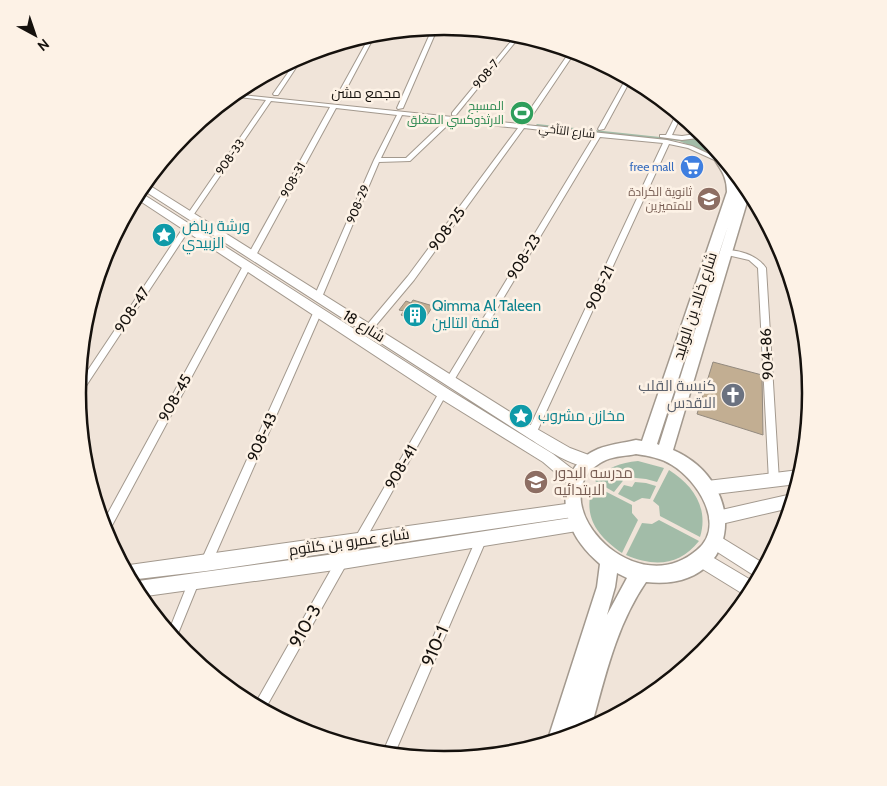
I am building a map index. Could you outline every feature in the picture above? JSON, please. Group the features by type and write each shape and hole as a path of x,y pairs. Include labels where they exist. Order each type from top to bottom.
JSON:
{"main road":[{"name":"شارع خالد بن الوليد","path":"656,451 733,192 733,182"},
{"name":"شارع خالد بن الوليد","path":"656,451 726,252 743,197"},
{"path":"618,448 656,451 680,462 696,474 707,488 714,502 717,518 714,541 702,559 685,570 664,575 641,573 609,560 590,544 575,517 572,494 576,480 589,461 602,452 618,448"},
{"path":"561,731 606,587 609,560"},
{"path":"582,724 613,620 626,593 641,573"}],"street":[{"name":"908-29","path":"318,296 432,35"},
{"name":"908-7","path":"377,160 408,160 452,116 513,42"},
{"path":"336,104 369,43"},
{"path":"524,124 569,58"},
{"name":"908-33","path":"188,221 293,68"},
{"name":"908-23","path":"450,380 600,132 625,85"},
{"name":"شارع التآخي","path":"249,92 273,97"},
{"name":"شارع التآخي","path":"244,96 305,100 668,139 693,136"},
{"name":"908-31","path":"247,261 336,104"},
{"name":"908-21","path":"532,433 676,121"},
{"name":"908-25","path":"370,329 411,278 524,124"},
{"name":"شارع التآخي","path":"668,139 715,159"},
{"name":"شارع 18","path":"149,190 188,221 318,312 548,458 576,480"},
{"name":"شارع 18","path":"143,198 188,221"},
{"name":"908-47","path":"86,379 188,221"},
{"name":"904-86","path":"726,252 753,259 762,268 774,481"},
{"name":"شارع 18","path":"247,261 318,296 532,433 565,453 589,461"},
{"name":"908-45","path":"109,520 247,261"},
{"name":"908-43","path":"206,563 318,312"},
{"path":"361,340 370,329"},
{"name":"908-41","path":"354,541 443,393"},
{"path":"707,488 791,478"},
{"path":"717,518 784,503"},
{"name":"شارع عمرو بن كلثوم","path":"133,571 206,563 354,541 575,517"},
{"name":"شارع عمرو بن كلثوم","path":"143,588 342,561 482,538 575,517"},
{"name":"910-1","path":"391,747 482,538"},
{"name":"910-3","path":"262,702 354,541"},
{"path":"714,541 756,568"},
{"path":"702,559 745,586"},
{"path":"175,630 194,582"}],"green space":[{"path":"537,124 679,139 694,137 706,152 679,141 535,126"},
{"path":"638,461 664,468 657,482 626,477 614,492 595,481 604,472 614,467"},
{"path":"669,470 692,490 697,498 702,516 700,537 660,516 659,506 653,501"},
{"path":"635,482 656,486 650,499 642,498 634,502 618,494 624,485 632,487"},
{"path":"593,485 632,505 632,513 638,520 622,553 605,540 594,524 589,506"},
{"path":"659,520 699,541 683,555 666,562 646,561 626,555 642,523 652,524"}],"building":[{"path":"413,300 433,306 422,323 401,315 404,311 399,310 406,301 411,303"},
{"name":"كنيسة القلب الاقدس","path":"713,362 762,375 763,435 697,414"}],"place":[{"name":"المسبح الارثذوكسي المغلق","path":"522,113"},
{"name":"free mall","path":"692,167"},
{"name":"ثانوية الكرادة للمتميزين","path":"709,199"},
{"name":"ورشة رياض الزبيدي","path":"164,235"},
{"name":"Qimma Al Taleen قمة التالين","path":"415,315"},
{"name":"كنيسة القلب الاقدس","path":"733,395"},
{"name":"مخازن مشروب","path":"521,416"},
{"name":"مدرسه البدور الابتدائيه","path":"536,482"}],"district":[{"name":"مجمع مشن","path":"366,93"}]}
